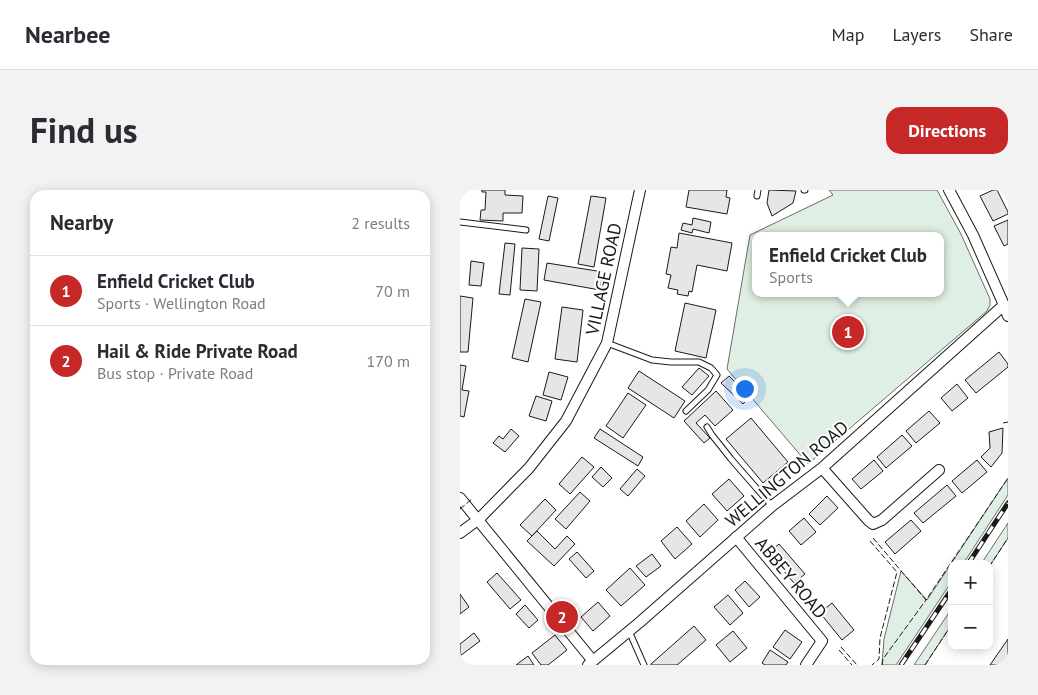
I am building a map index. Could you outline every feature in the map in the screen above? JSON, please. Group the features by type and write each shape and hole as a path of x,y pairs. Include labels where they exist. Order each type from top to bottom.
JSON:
{"street":[{"name":"VILLAGE ROAD","path":"460,533 479,519 529,468 566,421 608,344 640,190"},
{"path":"949,190 973,235 1008,316"},
{"name":"WELLINGTON ROAD","path":"591,663 772,506 822,468 1004,305"},
{"path":"822,468 873,524 882,520 939,470"},
{"path":"460,498 479,519 591,663"},
{"name":"ABBEY ROAD","path":"736,537 822,641 806,665"}],"lane":[{"path":"460,222 526,230"},
{"path":"608,344 652,360 699,362 711,368 716,375 708,390 686,411"},
{"path":"707,427 731,459 772,506"},
{"path":"629,631 644,665"}],"green space":[{"path":"829,190 937,190 961,234 990,299 990,305 987,311 808,464 727,369 750,235 752,234 752,297 944,297 944,232 756,232 833,195"},
{"path":"1008,478 1008,495 966,560 954,560"},
{"path":"1008,523 1008,538 993,561 984,560"},
{"path":"948,568 948,587 896,665 882,665 884,639 901,571 927,600"},
{"path":"948,614 948,630 925,665 914,665"}],"building":[{"path":"482,190 505,190 505,195 523,196 522,213 503,213 503,221 480,220 481,210 485,210 486,192 482,192"},
{"path":"689,190 727,190 726,197 730,198 727,214 686,207"},
{"path":"769,190 796,191 793,203 772,216 767,203"},
{"path":"997,190 1008,214 993,221 980,196"},
{"path":"548,196 558,198 549,241 539,239"},
{"path":"591,196 606,198 594,267 578,264"},
{"path":"693,218 711,222 709,233 693,229 692,233 681,230 683,223 692,225"},
{"path":"1008,220 1008,244 1004,246 994,226"},
{"path":"679,233 732,243 727,271 697,265 692,292 689,291 688,296 677,294 678,290 668,288 671,275 666,274 671,247 677,248"},
{"path":"505,243 515,244 510,295 499,294"},
{"path":"522,248 539,249 537,291 520,290"},
{"path":"471,261 484,263 481,286 469,285"},
{"path":"547,263 603,272 600,290 544,280"},
{"path":"460,296 473,298 468,352 460,352"},
{"path":"525,299 541,302 528,362 512,358"},
{"path":"685,303 716,310 706,358 675,351"},
{"path":"562,307 583,310 577,362 555,359"},
{"path":"999,352 1008,364 1008,367 976,393 965,380"},
{"path":"460,365 466,366 462,390 469,391 464,417 460,416"},
{"path":"699,368 709,376 692,395 682,387"},
{"path":"639,371 685,401 674,418 628,388"},
{"path":"549,372 568,377 561,400 543,395"},
{"path":"729,376 750,397 743,404 721,383"},
{"path":"957,384 968,398 952,411 941,398"},
{"path":"716,391 733,410 715,426 705,415 696,423 710,438 704,443 684,421"},
{"path":"628,393 646,405 623,438 606,426"},
{"path":"536,396 552,401 546,421 529,416"},
{"path":"929,411 940,423 916,443 906,431"},
{"path":"751,418 788,462 763,483 726,439"},
{"path":"1003,428 1002,453 991,467 981,457 990,448 989,432"},
{"path":"511,429 519,436 505,452 493,443 499,436 503,439"},
{"path":"600,429 643,457 638,466 594,438"},
{"path":"902,435 912,446 886,468 877,457"},
{"path":"582,457 594,467 570,494 559,484"},
{"path":"874,460 883,471 861,489 852,479"},
{"path":"977,460 987,472 962,493 952,481"},
{"path":"601,467 612,478 603,487 592,477"},
{"path":"637,469 645,476 628,496 620,489"},
{"path":"729,479 744,496 727,511 712,494"},
{"path":"947,485 956,496 923,523 914,513"},
{"path":"580,492 590,501 566,529 555,519"},
{"path":"827,496 838,508 820,525 809,514"},
{"path":"545,499 556,510 532,536 520,525"},
{"path":"704,504 718,520 700,537 686,521"},
{"path":"804,518 816,532 801,545 789,531"},
{"path":"911,520 921,531 895,554 885,542"},
{"path":"677,527 692,544 675,559 661,541"},
{"path":"537,531 555,549 567,536 575,544 554,566 527,541"},
{"path":"779,544 805,574 794,583 768,553"},
{"path":"577,552 594,571 586,578 569,559"},
{"path":"652,554 661,566 646,577 636,566"},
{"path":"630,568 645,585 621,606 606,590"},
{"path":"497,573 521,600 510,609 487,582"},
{"path":"745,581 760,597 749,607 735,590"},
{"path":"460,594 469,607 460,614"},
{"path":"728,595 743,613 730,625 714,607"},
{"path":"598,602 610,616 593,631 581,617"},
{"path":"832,603 854,630 842,640 820,613"},
{"path":"525,605 538,620 529,628 516,614"},
{"path":"694,626 706,640 677,665 651,665 651,664"},
{"path":"785,630 802,642 790,659 773,647"},
{"path":"733,631 747,648 730,662 716,645"},
{"path":"474,633 480,641 460,656 460,644"},
{"path":"555,635 567,650 548,665 541,665 532,653"},
{"path":"1008,639 1008,665 990,665"},
{"path":"770,650 788,662 786,665 765,665 762,663"},
{"path":"528,656 534,665 516,665"}],"railway":[{"path":"971,560 1008,503"},
{"path":"901,665 948,595"}],"fence":[{"path":"1003,423 1008,422"},
{"path":"873,538 926,600 1008,478"},
{"path":"460,509 472,499"},
{"path":"993,561 1008,538"},
{"path":"870,541 897,572 880,638 879,659 872,665"},
{"path":"882,665 883,659 926,600"},
{"path":"925,665 948,630"},
{"path":"841,647 857,665"},
{"path":"839,650 852,665"}],"place":[{"name":"Enfield Cricket Club","path":"848,332"},
{"name":"Hail & Ride Private Road","path":"562,617"}]}
